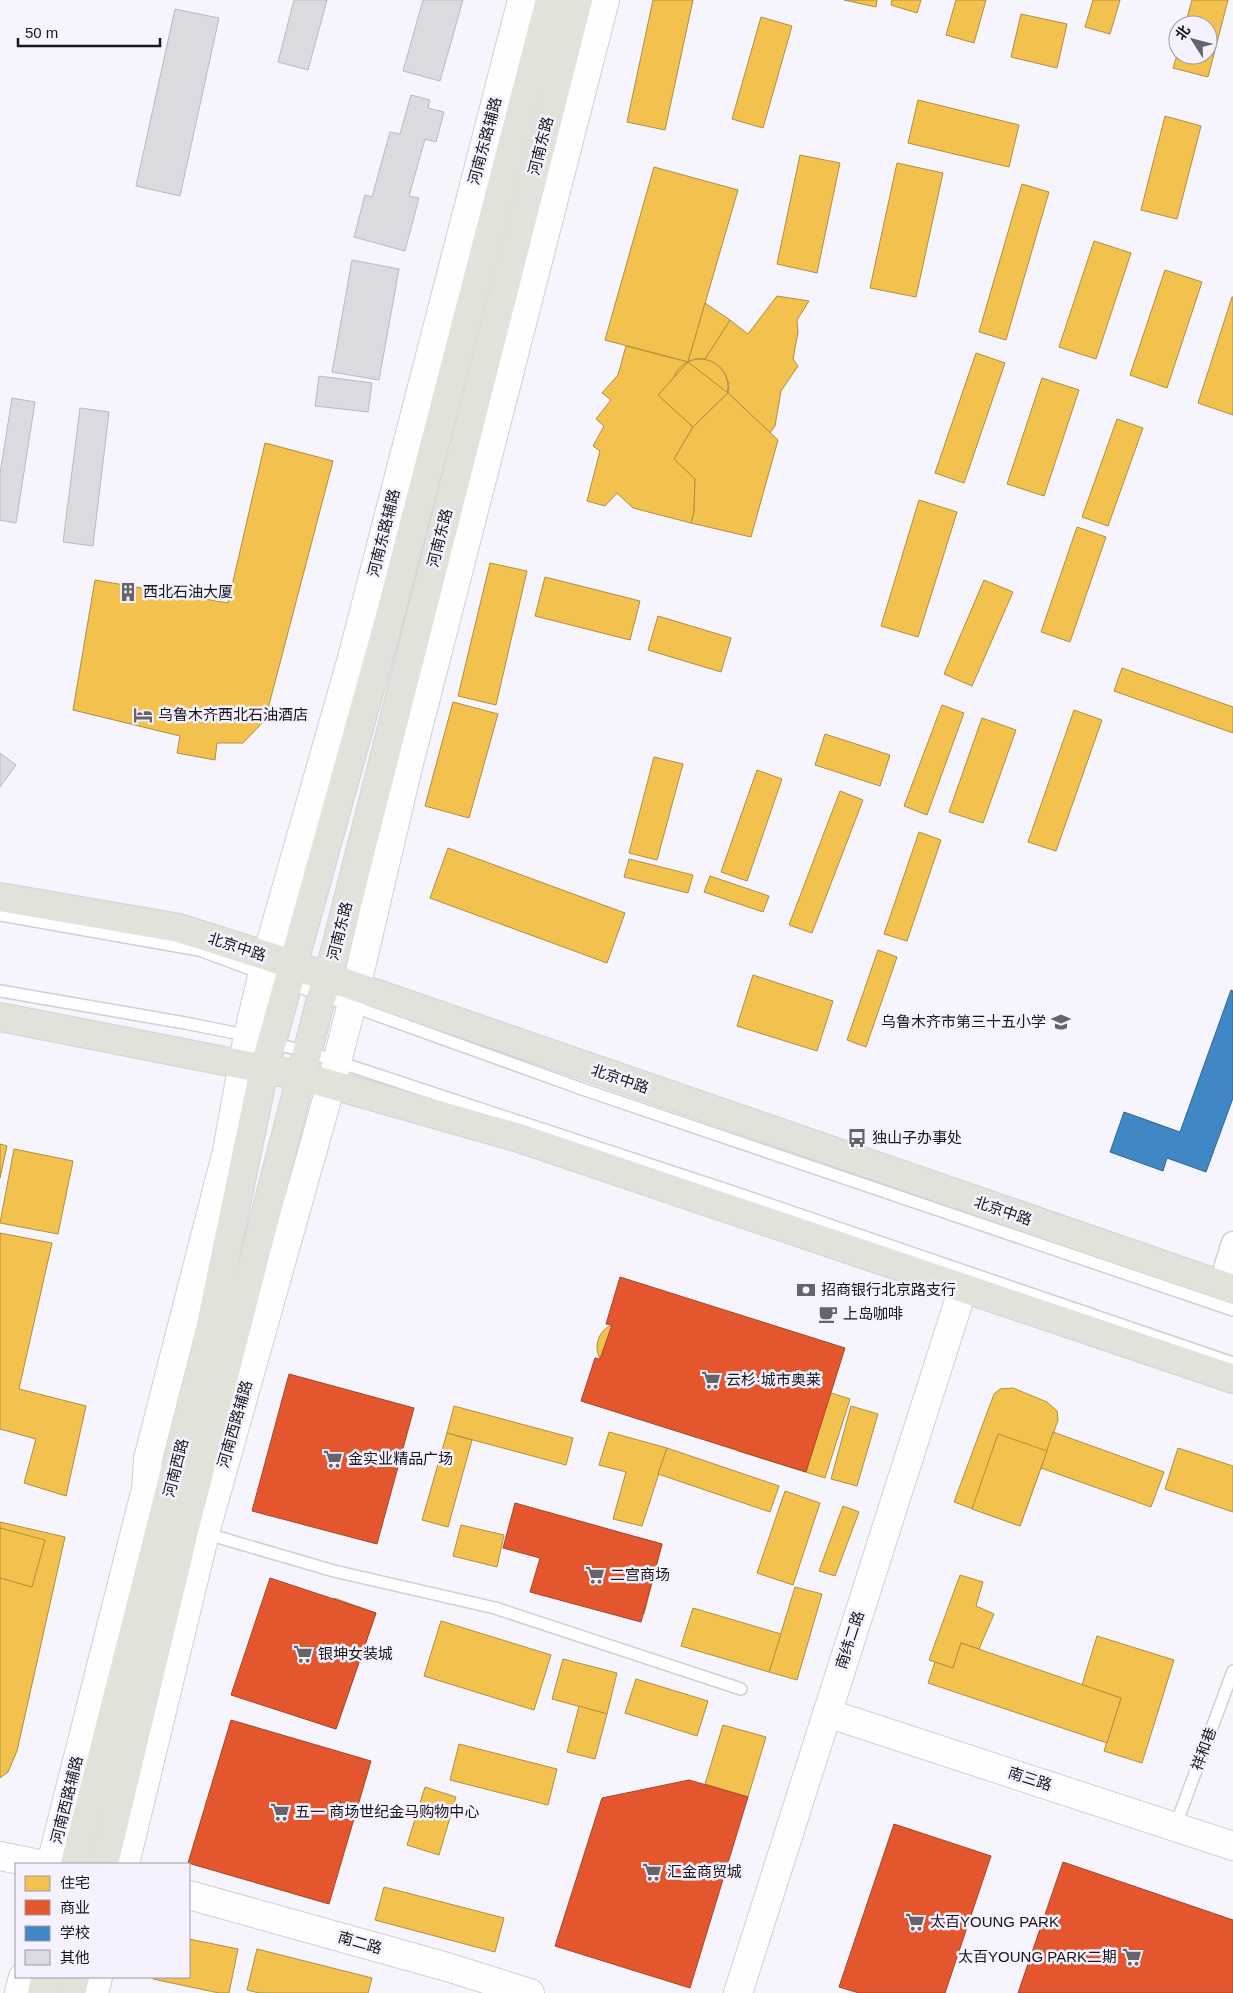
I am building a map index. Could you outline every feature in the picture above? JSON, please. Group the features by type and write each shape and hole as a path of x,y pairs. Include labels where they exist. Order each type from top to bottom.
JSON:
{"main road":[{"name":"河南东路","path":"260,1039 277,972 389,620 550,0"},
{"name":"河南东路","path":"304,1064 578,0"},
{"name":"北京中路","path":"0,897 179,928 277,972 1226,1287"},
{"path":"0,1017 254,1068 304,1064 1233,1379"},
{"name":"河南西路","path":"104,1863 195,1530 304,1064"},
{"name":"河南西路","path":"75,1863 207,1344 254,1068"},
{"path":"42,1993 46,1978"},
{"path":"71,1993 75,1978"}],"street":[{"name":"河南东路辅路","path":"277,972 352,658 522,0"},
{"path":"354,997 407,771 605,0"},
{"name":"河南西路辅路","path":"125,1863 195,1530 334,1073 354,997"},
{"path":"254,1068 260,1039"},
{"name":"河南西路辅路","path":"51,1863 146,1489 148,1460 228,1150 254,1068"},
{"path":"1226,1287 1233,1243"},
{"name":"南纬二路","path":"738,1993 963,1288"},
{"name":"南三路","path":"827,1713 1233,1846"},
{"path":"0,1856 34,1863"},
{"name":"南二路","path":"190,1895 530,1993"},
{"path":"19,1993 23,1978"},
{"path":"94,1993 98,1978"}],"lane":[{"path":"0,915 199,950 277,972"},
{"path":"0,991 185,1022 260,1039 304,1064"},
{"path":"354,997 584,1090 1233,1310"},
{"path":"334,1073 739,1194 1233,1363"},
{"path":"195,1530 334,1571 495,1608 741,1689"},
{"name":"祥和巷","path":"1176,1827 1233,1671"}],"building: 住宅":[{"path":"653,0 693,0 665,130 627,122"},
{"path":"844,0 877,0 876,7"},
{"path":"892,0 921,0 917,13 891,5"},
{"path":"956,0 986,0 974,43 946,35"},
{"path":"1093,0 1120,0 1110,34 1085,27"},
{"path":"1192,0 1228,0 1218,38 1218,15 1188,15"},
{"path":"1021,14 1067,24 1057,68 1011,57"},
{"path":"761,17 792,26 763,128 732,119"},
{"path":"1174,65 1211,65 1208,77 1173,68"},
{"path":"918,100 1019,125 1009,167 908,143"},
{"path":"1165,116 1201,126 1177,219 1141,210"},
{"path":"800,155 840,163 817,273 777,264"},
{"path":"897,163 943,173 916,297 870,288"},
{"path":"654,167 738,190 688,362 605,340"},
{"path":"1022,184 1049,192 1006,340 979,332"},
{"path":"1094,241 1131,253 1096,359 1059,347"},
{"path":"1165,270 1202,282 1167,388 1130,375"},
{"path":"777,296 809,301 797,320 798,332 793,359 798,366 781,391 775,426 770,433 728,393 729,384 721,368 705,359 730,320 748,334"},
{"path":"1233,297 1233,415 1198,403"},
{"path":"705,303 730,320 705,359 696,359 688,362"},
{"path":"626,346 688,362 658,395 693,427 674,459 695,479 694,512 691,523 633,508 617,493 605,506 587,501 600,451 593,446 604,426 596,419 611,400 602,393 618,375"},
{"path":"976,353 1005,363 964,483 935,473"},
{"path":"694,359 706,359 716,363 724,371 728,387 724,403 716,411 706,415 694,415 684,411 676,403 672,393 672,381 676,371 684,363"},
{"path":"688,362 728,393 693,427 658,395"},
{"path":"1042,378 1079,390 1044,496 1007,484"},
{"path":"728,393 778,440 751,537 691,523 694,512 695,479 674,459 693,427"},
{"path":"1117,419 1143,428 1108,526 1082,517"},
{"name":"西北石油大厦","path":"265,443 333,461 265,720 243,743 217,743 215,760 177,753 180,736 73,710 95,580 228,603"},
{"path":"919,500 957,512 918,637 881,626"},
{"path":"1077,527 1106,537 1070,642 1041,632"},
{"path":"490,563 527,571 496,705 458,696"},
{"path":"545,577 640,601 630,640 535,616"},
{"path":"984,580 1013,592 972,686 944,674"},
{"path":"658,616 731,638 721,672 648,650"},
{"path":"1122,668 1233,707 1233,733 1114,691"},
{"path":"453,702 498,714 469,818 425,806"},
{"path":"942,705 964,713 927,815 904,806"},
{"path":"1074,710 1102,720 1056,851 1028,842"},
{"path":"982,718 1016,730 983,823 949,812"},
{"path":"825,734 890,755 880,786 815,765"},
{"path":"654,757 683,764 657,860 629,853"},
{"path":"757,770 782,779 747,881 721,872"},
{"path":"840,791 863,800 812,933 789,925"},
{"path":"919,832 941,840 907,941 884,934"},
{"path":"448,848 625,913 607,963 430,898"},
{"path":"629,859 693,875 688,893 624,877"},
{"path":"710,876 769,896 763,912 704,892"},
{"path":"878,950 897,957 866,1047 847,1040"},
{"path":"753,975 833,1001 817,1051 737,1026"},
{"path":"0,1144 7,1146 0,1178"},
{"path":"14,1149 73,1161 58,1234 0,1223"},
{"path":"0,1233 52,1243 19,1389 86,1406 66,1496 24,1483 36,1439 0,1429"},
{"path":"621,1323 630,1325 638,1330 643,1338 645,1347 643,1356 638,1364 630,1369 621,1371 612,1369 604,1364 599,1356 597,1347 599,1338 604,1330 612,1325"},
{"path":"763,1371 850,1399 825,1478 738,1451"},
{"path":"1013,1388 1047,1402 1057,1411 1058,1420 1020,1526 954,1502 994,1394 1000,1389"},
{"path":"454,1406 573,1438 566,1465 447,1433"},
{"path":"851,1406 878,1414 857,1486 831,1479"},
{"path":"609,1432 667,1448 642,1526 613,1519 626,1472 599,1465"},
{"path":"1053,1432 1164,1472 1151,1507 1041,1468"},
{"path":"447,1433 472,1440 448,1527 422,1520"},
{"path":"998,1434 1047,1451 1020,1526 972,1509"},
{"path":"667,1448 779,1486 770,1512 658,1474"},
{"path":"1178,1448 1233,1466 1233,1512 1165,1489"},
{"path":"785,1491 820,1503 793,1585 757,1573"},
{"path":"843,1506 859,1512 835,1576 819,1571"},
{"path":"0,1522 65,1537 17,1751 8,1772 0,1778"},
{"path":"461,1525 504,1535 497,1567 453,1556"},
{"path":"0,1528 45,1540 32,1587 0,1578"},
{"path":"640,1538 662,1544 644,1614 621,1608"},
{"path":"960,1575 983,1582 976,1606 994,1614 979,1649 961,1643 953,1668 929,1660"},
{"path":"795,1587 822,1594 797,1680 769,1672"},
{"path":"334,1598 376,1613 336,1729 294,1715"},
{"path":"693,1608 781,1634 769,1672 681,1646"},
{"path":"441,1621 551,1655 534,1710 424,1676"},
{"path":"1097,1636 1174,1660 1142,1763 1104,1751 1121,1698 1082,1685"},
{"path":"961,1643 1121,1698 1107,1743 928,1683 935,1662 953,1668"},
{"path":"563,1659 617,1673 607,1714 552,1699"},
{"path":"636,1679 708,1701 697,1736 625,1713"},
{"path":"579,1706 607,1714 595,1759 567,1752"},
{"path":"723,1725 766,1737 748,1797 705,1784"},
{"path":"459,1744 557,1769 548,1805 450,1780"},
{"path":"425,1787 456,1797 439,1855 407,1845"},
{"path":"384,1887 504,1918 495,1952 375,1920"},
{"path":"190,1939 238,1949 229,1993 219,1993 153,1979 190,1978"},
{"path":"257,1949 372,1978 368,1993 259,1993 247,1990"}],"building: 商业":[{"name":"云杉·城市奥莱","path":"620,1277 845,1348 806,1472 581,1401 595,1358 600,1359 612,1325 606,1324"},
{"name":"金实业精品广场","path":"289,1374 414,1408 377,1544 252,1511"},
{"name":"二宫商场","path":"515,1503 662,1544 641,1622 530,1592 540,1558 503,1548"},
{"name":"银坤女装城","path":"270,1578 376,1613 336,1729 231,1695"},
{"name":"五一 商场世纪金马购物中心","path":"231,1720 371,1761 329,1904 188,1863"},
{"name":"汇金商贸城","path":"689,1780 748,1797 690,1988 555,1946 602,1798"},
{"name":"太百YOUNG PARK","path":"894,1824 991,1856 945,1993 859,1993 839,1987"},
{"name":"太百YOUNG PARK二期","path":"1063,1862 1233,1920 1233,1993 1018,1993"}],"building: 学校":[{"path":"1231,990 1233,991 1233,1098 1206,1172 1167,1158 1163,1171 1110,1152 1124,1112 1180,1132"}],"building: 其他":[{"path":"294,0 327,0 308,70 278,62"},
{"path":"423,0 463,0 440,81 403,71"},
{"path":"175,9 219,18 180,196 136,186"},
{"path":"411,95 430,100 428,108 444,112 436,142 425,139 409,196 419,198 405,251 354,237 365,195 372,197 390,132 400,134"},
{"path":"352,260 399,269 379,380 332,372"},
{"path":"319,376 372,383 368,412 315,406"},
{"path":"12,398 35,402 16,523 0,520 0,474"},
{"path":"80,408 109,412 93,546 63,542"},
{"path":"0,753 16,765 0,787"}],"place":[{"name":"西北石油大厦","path":"128,592"},
{"name":"乌鲁木齐西北石油酒店","path":"143,715"},
{"name":"乌鲁木齐市第三十五小学","path":"1061,1022"},
{"name":"独山子办事处","path":"857,1138"},
{"name":"招商银行北京路支行","path":"806,1290"},
{"name":"上岛咖啡","path":"828,1314"},
{"name":"云杉·城市奥莱","path":"711,1380"},
{"name":"金实业精品广场","path":"333,1459"},
{"name":"二宫商场","path":"595,1575"},
{"name":"银坤女装城","path":"303,1654"},
{"name":"五一 商场世纪金马购物中心","path":"280,1812"},
{"name":"汇金商贸城","path":"652,1872"},
{"name":"太百YOUNG PARK","path":"915,1922"},
{"name":"太百YOUNG PARK二期","path":"1132,1957"}]}
